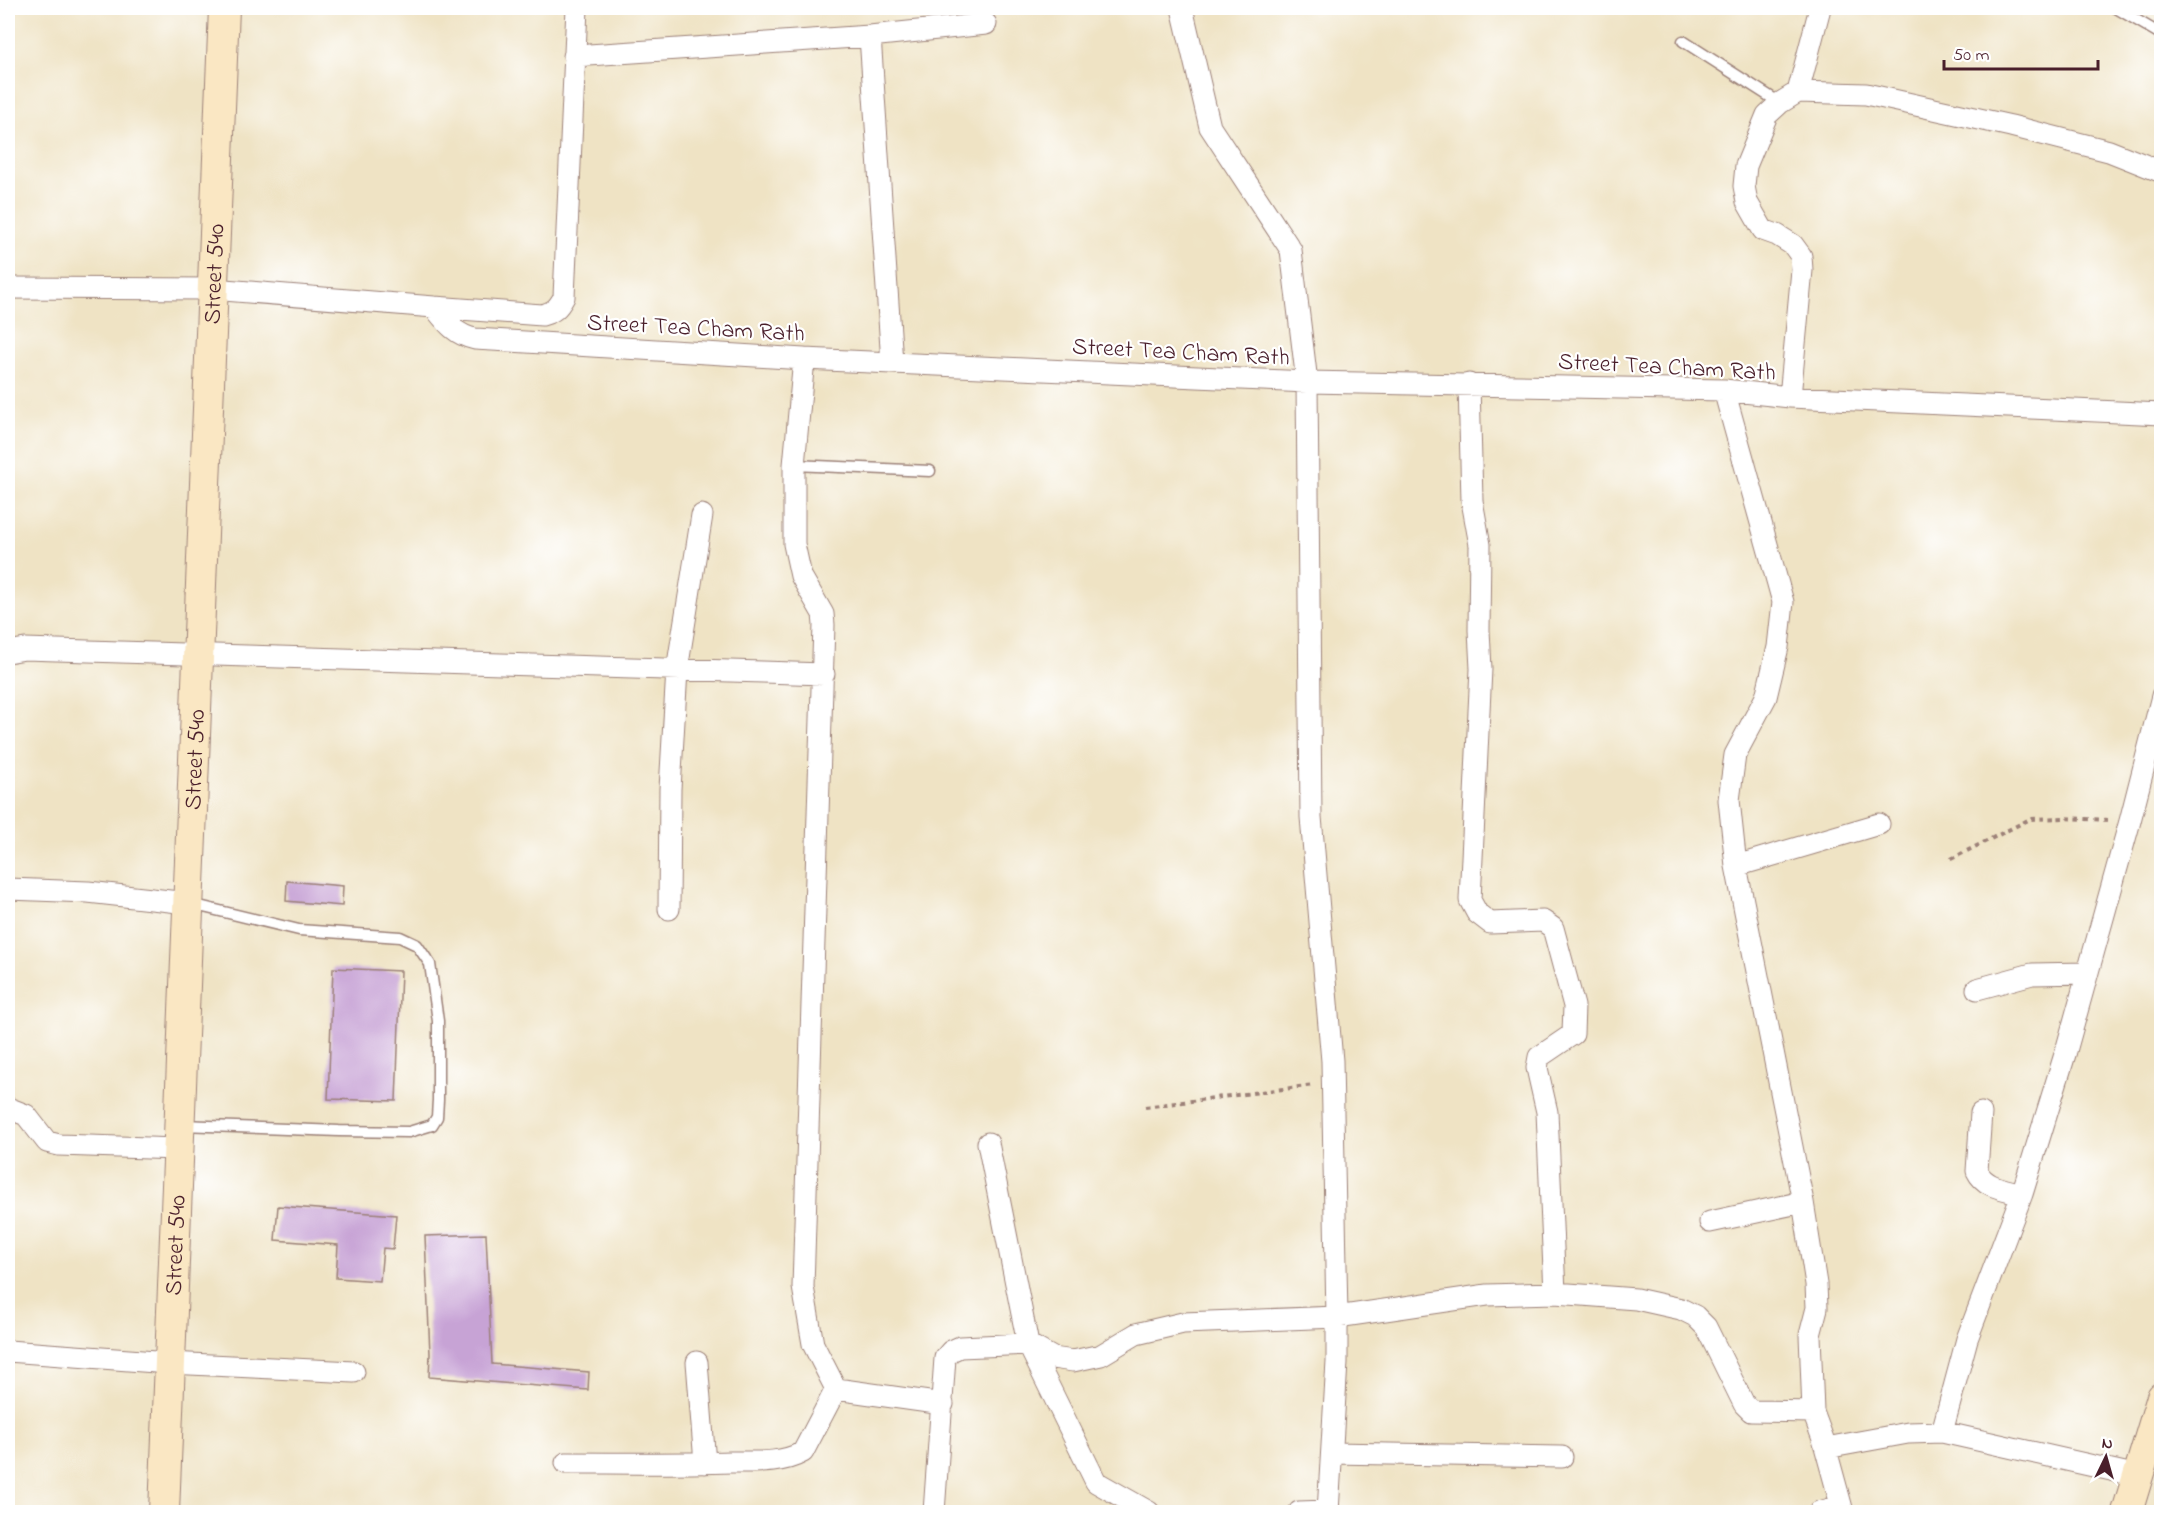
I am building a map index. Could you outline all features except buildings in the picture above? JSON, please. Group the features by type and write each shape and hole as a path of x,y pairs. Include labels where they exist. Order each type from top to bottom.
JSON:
{"street":[{"name":"Street 540","path":"164,1512 224,8"},
{"path":"8,288 212,289 434,308 542,315 552,313 559,307 564,297 577,8"},
{"path":"1182,8 1210,127 1292,250 1307,382 1311,817 1332,1083 1338,1362 1328,1512 1299,1512"},
{"path":"1798,92 1820,8"},
{"path":"574,56 870,36 986,24"},
{"path":"870,36 892,363"},
{"path":"1791,398 1802,270 1801,256 1793,245 1763,230 1747,202 1744,186 1746,166 1767,115 1780,103 1798,92 1866,94 2011,126 2109,151 2162,172"},
{"name":"Street Tea Cham Rath","path":"434,308 453,330 465,337 475,339 804,359 1307,382 1724,390 1791,398 2162,414"},
{"path":"804,359 794,465 794,544 801,576 823,614 824,674 803,1287 813,1344 836,1389"},
{"path":"1469,384 1472,501 1480,545 1481,669 1470,900 1477,913 1490,923 1543,921 1553,928 1574,1006 1574,1034 1539,1057 1537,1068 1548,1112 1555,1293"},
{"path":"1724,390 1783,602 1778,647 1766,697 1735,755 1729,800 1736,866 1803,1202 1816,1284 1817,1308 1810,1335 1813,1412 1826,1449 1842,1509 1819,1512"},
{"path":"669,909 670,789 677,670 702,515"},
{"path":"8,652 25,650 824,674"},
{"path":"1942,1432 1967,1338 2022,1194 2066,1051 2162,696"},
{"path":"1736,866 1879,824"},
{"path":"8,889 88,892 188,903"},
{"path":"1977,989 2032,974 2087,973"},
{"path":"8,1108 26,1115 47,1142 59,1145 179,1137"},
{"path":"1981,1113 1977,1171 1981,1180 2022,1194"},
{"path":"988,1143 1028,1344 1096,1482 1149,1512"},
{"path":"1710,1222 1803,1202"},
{"path":"933,1512 945,1358 951,1351 960,1347 1028,1344 1053,1358 1073,1361 1101,1355 1136,1334 1183,1323 1337,1317 1487,1295 1555,1293 1636,1299 1681,1309 1695,1316 1706,1327 1744,1404 1751,1410 1813,1412"},
{"path":"8,1351 169,1363 354,1372"},
{"path":"697,1362 705,1463"},
{"path":"836,1389 943,1404"},
{"path":"566,1463 705,1463 779,1461 794,1458 803,1452 836,1389"},
{"path":"2127,1512 2162,1397"},
{"path":"1826,1449 1908,1433 1942,1432 2138,1476"},
{"path":"1332,1453 1562,1457"}],"lane":[{"path":"2116,8 2162,35"},
{"path":"1683,41 1780,103"},
{"path":"794,465 930,471"},
{"path":"179,1137 339,1131 409,1131 432,1125 437,1117 438,1100 438,1021 430,964 417,945 400,938 299,930 188,903"}],"path":[{"path":"1951,859 2030,819 2130,821"},
{"path":"1145,1107 1332,1083"}]}
